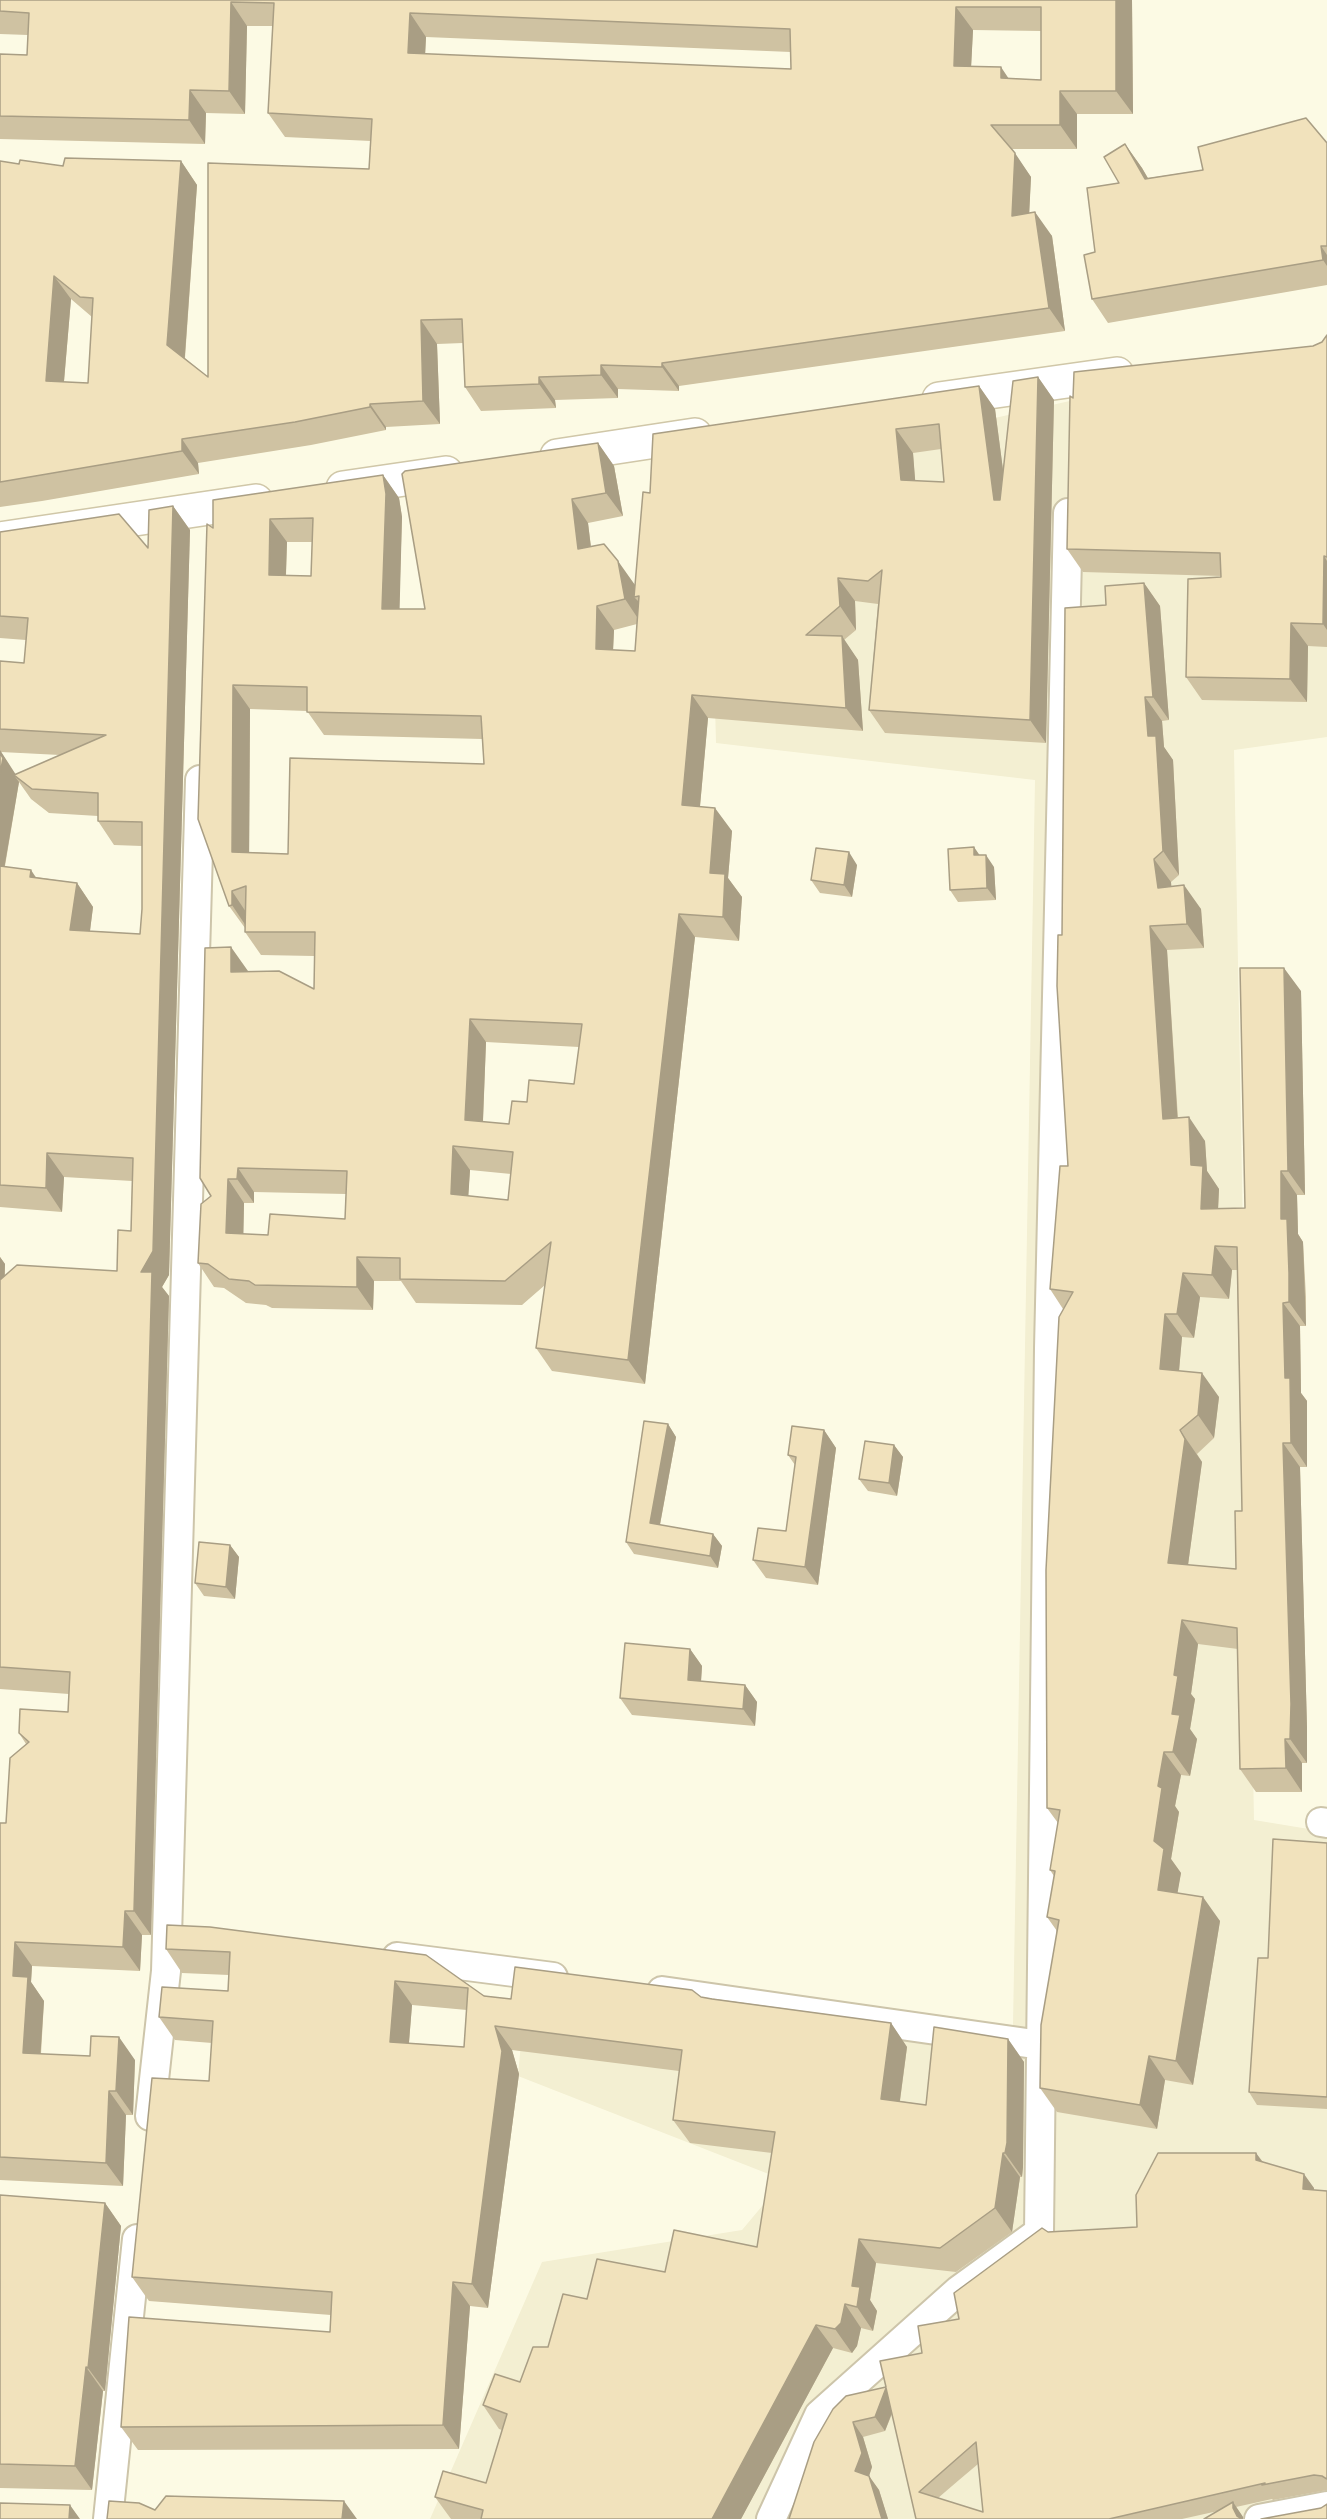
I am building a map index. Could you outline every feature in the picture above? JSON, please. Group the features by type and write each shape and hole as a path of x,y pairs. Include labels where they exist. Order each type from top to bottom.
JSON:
{"street":[{"path":"906,404 1071,391 1141,371"},
{"path":"527,460 728,430"},
{"path":"0,539 207,520 302,494 480,468"},
{"path":"771,2519 819,2415 959,2290 1039,2232 1049,1348 1069,487"},
{"path":"148,2138 166,1971 179,1928 201,759"},
{"path":"367,1953 578,1980"},
{"path":"637,1988 1040,2045"},
{"path":"108,2519 141,2209"},
{"path":"1259,2519 1327,2506"}],"shaded area":[{"path":"1096,395 1327,402 1327,737 1234,750 1254,1820 1327,1832 1327,2519 430,2519 542,2262 742,2230 784,2180 518,2076 524,2009 1013,2025 1035,780 716,743 709,483"}],"building":[{"path":"0,0 1116,0 1116,91 1060,91 1060,125 991,125 1015,153 1012,216 1035,212 1049,308 662,363 662,367 601,365 601,375 539,377 539,384 465,387 462,319 421,320 423,401 370,404 370,407 295,422 182,439 182,451 0,482 0,161 19,164 20,160 63,166 65,158 181,161 167,345 208,377 208,163 369,169 372,119 268,113 274,3 231,2 229,91 190,90 189,120 0,116 0,54 27,55 29,13 0,11","holes":["956,7 1041,7 1041,80 1001,78 1001,67 954,66","410,13 790,29 791,69 408,53","54,276 80,297 93,298 88,383 46,381"]},
{"path":"1306,118 1327,143 1327,246 1321,246 1323,260 1092,299 1084,255 1095,252 1087,188 1119,183 1104,157 1125,144 1145,179 1203,170 1198,147"},
{"path":"1327,335 1327,557 1324,556 1323,624 1291,623 1290,679 1186,677 1188,579 1221,577 1220,553 1067,549 1070,396 1073,398 1074,372 1313,346 1322,342"},
{"path":"1038,377 1030,720 869,710 882,570 868,581 838,578 840,606 806,635 842,636 846,708 692,695 682,805 715,808 710,873 725,874 723,917 679,914 628,1360 536,1348 551,1242 505,1281 400,1279 400,1258 357,1257 357,1287 255,1285 249,1281 229,1279 208,1264 198,1263 201,1204 211,1196 200,1178 205,948 231,947 231,972 279,971 314,989 315,932 245,932 246,886 232,891 232,905 229,906 198,819 207,524 213,528 213,500 383,475 386,494 382,609 425,609 402,474 405,471 598,443 606,493 572,499 578,549 604,544 618,561 625,599 597,606 596,649 635,651 639,596 634,597 643,492 650,493 653,434 979,386 994,500 1000,500 1013,381","holes":["939,424 944,482 901,480 896,429","313,518 311,576 269,575 270,519","233,685 307,687 307,712 481,716 484,764 290,758 288,854 232,852","470,1019 582,1024 574,1084 529,1080 527,1102 512,1101 509,1124 465,1120","453,1146 513,1152 508,1200 451,1194","238,1168 347,1171 345,1219 270,1214 268,1235 226,1233 228,1179 237,1179"]},
{"path":"173,506 153,1251 141,1272 152,1272 134,1911 125,1911 123,1947 15,1942 13,1976 28,1977 23,2053 90,2056 91,2036 119,2037 116,2091 109,2091 106,2163 0,2157 0,1823 6,1823 10,1758 29,1742 19,1733 20,1709 68,1712 70,1672 0,1667 0,1280 17,1265 117,1271 118,1230 131,1231 133,1158 47,1153 46,1188 0,1185 0,866 31,870 30,877 77,883 70,930 140,934 142,822 98,821 98,793 32,789 14,775 106,735 0,729 0,661 24,663 28,618 0,616 0,532 119,514 148,548 149,510"},
{"path":"1144,583 1153,697 1145,697 1148,736 1156,736 1163,851 1154,859 1158,888 1184,885 1187,924 1150,926 1163,1119 1189,1117 1191,1165 1203,1166 1201,1209 1245,1208 1240,968 1284,968 1288,1171 1281,1171 1281,1219 1287,1219 1289,1273 1289,1302 1283,1303 1285,1378 1290,1378 1291,1443 1283,1443 1291,1704 1290,1739 1285,1739 1286,1768 1240,1769 1237,1628 1182,1620 1174,1675 1178,1676 1172,1714 1180,1715 1173,1752 1164,1752 1158,1786 1162,1788 1154,1841 1164,1849 1158,1890 1203,1897 1176,2061 1149,2056 1140,2105 1040,2088 1041,2025 1059,1920 1047,1917 1055,1871 1050,1870 1060,1810 1047,1808 1046,1570 1059,1317 1073,1292 1050,1289 1060,1166 1068,1166 1057,986 1058,935 1062,935 1065,608 1106,605 1105,586","holes":["1215,1246 1237,1247 1242,1511 1235,1511 1236,1569 1168,1563 1185,1439 1180,1430 1198,1415 1202,1373 1160,1369 1165,1314 1177,1314 1183,1273 1212,1275"]},
{"path":"0,753 3,758 0,774"},
{"path":"974,847 974,855 986,855 987,888 950,890 948,849"},
{"path":"816,848 849,852 844,885 811,880"},
{"path":"644,1421 668,1424 650,1523 713,1534 710,1556 626,1542"},
{"path":"792,1426 824,1430 805,1567 753,1560 758,1528 786,1531 796,1457 788,1455"},
{"path":"865,1441 894,1445 889,1483 859,1479"},
{"path":"199,1542 230,1545 226,1587 195,1583"},
{"path":"625,1643 690,1649 688,1680 745,1685 743,1709 620,1698"},
{"path":"1273,1839 1327,1843 1327,2097 1249,2092 1258,1958 1268,1958"},
{"path":"167,1925 210,1927 426,1955 484,1996 511,1999 515,1967 692,1990 701,1997 712,1999 891,2023 881,2099 926,2105 934,2027 1008,2039 1007,2143 1005,2153 1003,2153 995,2208 940,2248 859,2239 852,2286 860,2287 857,2307 845,2304 841,2323 835,2329 816,2325 712,2519 481,2519 483,2510 435,2497 443,2471 486,2483 507,2414 483,2405 495,2374 520,2382 533,2347 548,2347 563,2294 587,2299 597,2259 665,2272 674,2230 757,2247 775,2132 673,2120 682,2050 495,2026 502,2051 472,2284 453,2282 443,2425 121,2427 129,2317 330,2332 332,2292 132,2277 152,2078 209,2081 213,2021 159,2017 162,1987 228,1991 230,1952 166,1949","holes":["395,1981 468,1988 464,2047 390,2042"]},
{"path":"1158,2153 1256,2153 1256,2160 1304,2174 1303,2189 1327,2191 1327,2479 1314,2475 1262,2485 1265,2483 1109,2519 916,2519 886,2388 875,2417 853,2422 862,2453 855,2471 869,2476 882,2519 789,2519 814,2442 833,2409 846,2396 886,2387 880,2361 922,2353 918,2326 959,2319 954,2293 1042,2228 1048,2232 1137,2227 1136,2195","holes":["976,2442 983,2512 919,2492"]},
{"path":"0,2195 105,2203 88,2368 86,2367 75,2466 0,2464"},
{"path":"166,2496 344,2501 342,2519 107,2519 109,2501 139,2503 155,2510"},
{"path":"1233,2502 1237,2516 1242,2519 1204,2519"},
{"path":"0,2503 70,2505 69,2519 0,2519"},
{"path":"1327,2504 1327,2519 1261,2519 1321,2508"}]}
